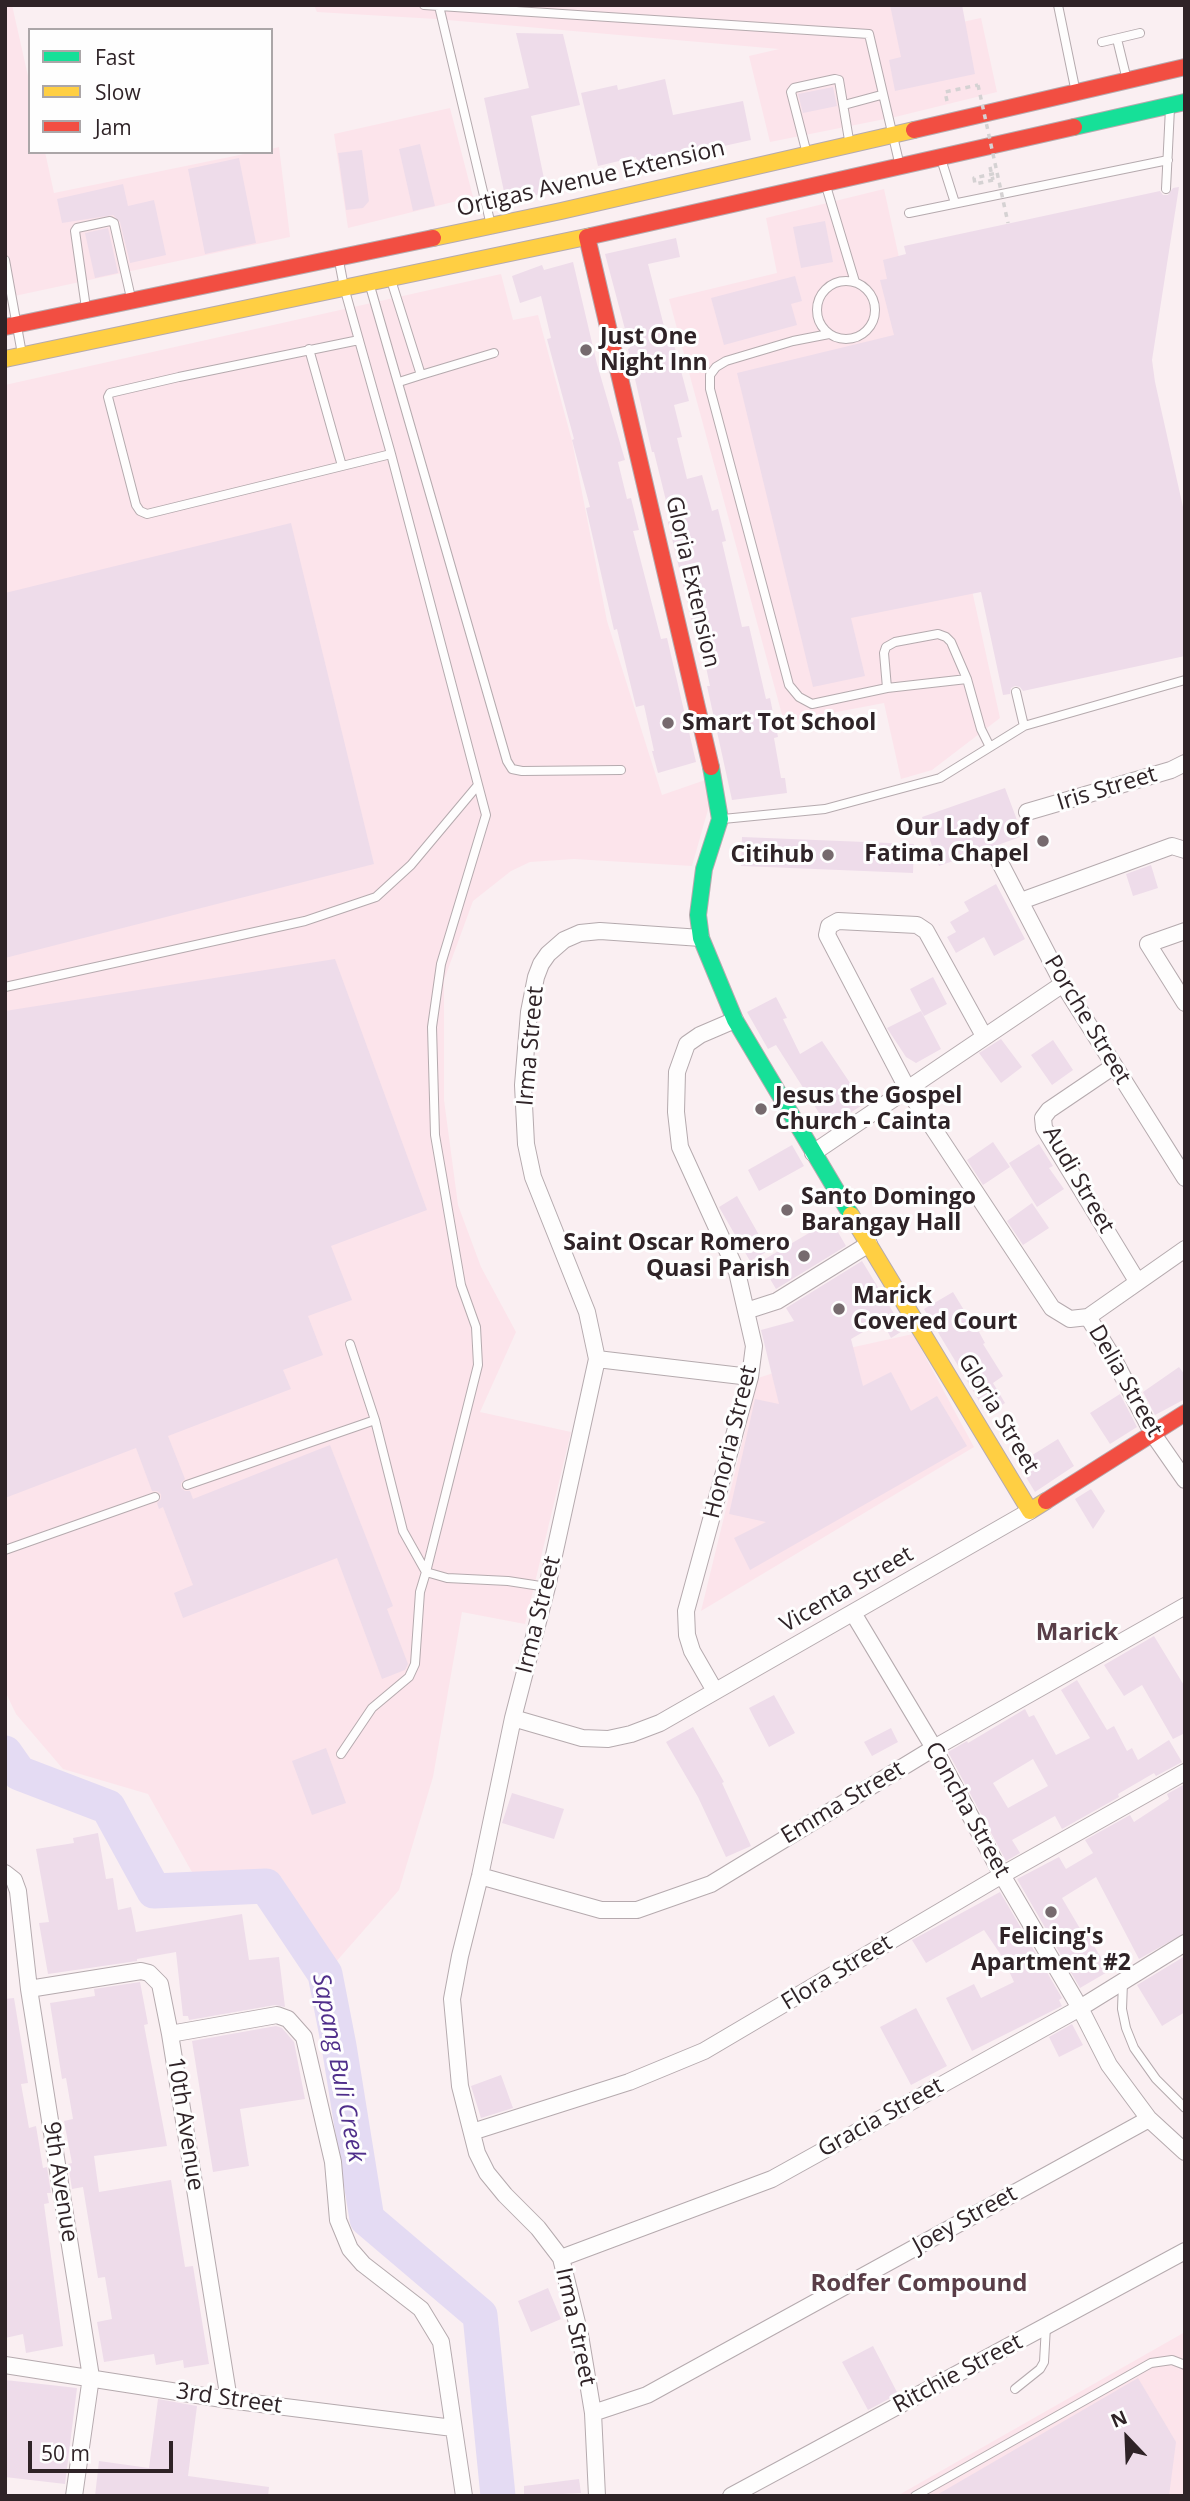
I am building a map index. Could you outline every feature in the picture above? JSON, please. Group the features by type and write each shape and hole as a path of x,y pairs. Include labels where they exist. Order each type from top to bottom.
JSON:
{"main road":[{"name":"Ortigas Avenue Extension","path":"10,326 491,225 1185,67"},
{"path":"5,359 587,237 1178,104"},
{"name":"Gloria Extension","path":"587,237 716,787 720,819 704,869 698,915 701,938"},
{"name":"Gloria Street","path":"701,938 735,1020 1030,1511"},
{"name":"Vicenta Street","path":"1030,1511 1185,1413"}],"street":[{"name":"Iris Street","path":"1027,813 1171,770 1185,763"},
{"path":"1021,901 1172,846 1185,850"},
{"name":"Porche Street","path":"997,858 1062,984 1185,1178"},
{"path":"984,1036 926,932 917,925 838,921 829,926 827,935 908,1090 1052,1308 1070,1319 1088,1317 1185,1249"},
{"name":"Irma Street","path":"597,2496 593,2413 580,2335 561,2258 538,2228 487,2173 477,2153 460,2086 452,1998 513,1718 547,1587 597,1359 587,1312 533,1177 526,1144 523,1085 529,1012 536,977 548,954 564,940 580,933 600,931 701,938"},
{"path":"1185,931 1148,944 1185,1003"},
{"path":"813,1153 1062,984"},
{"name":"Honoria Street","path":"715,1691 692,1651 687,1635 686,1611 750,1377 754,1346 737,1272 680,1147 676,1112 677,1072 687,1044 700,1035 735,1020"},
{"name":"Audi Street","path":"1114,1066 1049,1110 1043,1118 1044,1129 1137,1281"},
{"path":"746,1311 785,1296 869,1244"},
{"name":"Delia Street","path":"1088,1317 1153,1434 1185,1480"},
{"path":"597,1359 750,1377"},
{"name":"Vicenta Street","path":"513,1718 582,1738 608,1739 660,1723 1030,1511"},
{"name":"Emma Street","path":"480,1876 601,1910 637,1910 711,1884 934,1748 1185,1605"},
{"name":"Concha Street","path":"853,1613 934,1748 1002,1875 1110,2065 1149,2119 1185,2152"},
{"name":"Flora Street","path":"472,2132 629,2082 704,2051 1002,1875 1185,1773"},
{"name":"9th Avenue","path":"6,1873 15,1880 18,1891 29,1989 91,2377 74,2496"},
{"name":"Gracia Street","path":"561,2258 772,2179 1080,2008 1185,1943"},
{"name":"10th Avenue","path":"29,1989 131,1972 149,1973 160,1984 229,2400"},
{"path":"170,2034 277,2015 298,2027 304,2037 333,2162 338,2220 350,2249 363,2264 421,2309 441,2342 464,2496"},
{"name":"Joey Street","path":"593,2413 647,2395 1149,2119"},
{"name":"Ritchie Street","path":"731,2496 1185,2251"},
{"name":"3rd Street","path":"5,2365 229,2400 453,2428"}],"lane":[{"path":"424,5 869,34 881,95 900,167"},
{"path":"1058,5 1076,91"},
{"path":"439,6 491,225"},
{"path":"1102,42 1140,33"},
{"path":"1118,39 1127,79"},
{"path":"807,154 792,90 835,79 841,84 849,143"},
{"path":"844,105 881,95"},
{"path":"1166,189 1178,104"},
{"path":"941,159 955,202"},
{"path":"909,213 1168,160"},
{"path":"825,183 855,282"},
{"path":"86,309 75,231 77,228 110,220 114,223 131,301"},
{"path":"338,257 486,815 441,964 432,1027 436,1135 458,1272 476,1327 478,1364 420,1592 415,1664 409,1678 372,1708 341,1755"},
{"path":"5,260 10,326 22,355"},
{"path":"391,278 422,375"},
{"path":"369,282 507,761 512,769 522,771 621,770"},
{"path":"855,282 864,287 875,303 873,324 867,332 848,340 838,338 822,327 818,317 820,297 835,284 855,282"},
{"path":"829,334 793,341 726,361 710,375 710,389 789,685 799,697 811,704 887,688 967,679"},
{"path":"359,340 110,393 108,397 136,505 140,511 147,514 391,454"},
{"path":"309,349 342,466"},
{"path":"399,382 494,353"},
{"path":"887,688 884,653 886,647 895,642 938,635 946,637 951,642 967,679 981,729 990,747"},
{"path":"720,819 825,809 940,778 1024,726 1185,680"},
{"path":"1016,692 1024,726"},
{"path":"5,987 305,920 376,897 411,865 478,785"},
{"path":"349,1345 375,1420 403,1531 426,1572 447,1578 508,1581 547,1587"},
{"path":"187,1485 375,1420"},
{"path":"5,1550 155,1497"},
{"path":"1123,1982 1122,2009 1134,2048 1156,2079 1185,2108"},
{"path":"1015,2389 1040,2369 1044,2362 1045,2326"},
{"path":"915,2496 1152,2363 1172,2360 1185,2365"}],"path":[{"path":"945,93 978,85 1008,223"},
{"path":"989,162 993,180 975,184 974,178 997,173"}],"shaded area":[{"path":"5,5 12,5 28,76 28,154 45,154 54,193 244,154 273,154 273,148 279,147 290,237 5,298"},
{"path":"314,5 890,5 939,27 981,18 997,92 895,117 770,142 749,56 779,49 436,19 317,12"},
{"path":"450,108 473,197 348,228 334,134"},
{"path":"884,189 1000,718 932,770 901,779 884,703 784,722 669,299 777,273 766,218"},
{"path":"501,274 513,320 538,315 572,441 607,621 662,795 711,778 713,792 692,866 574,859 530,862 511,871 473,901 444,980 444,1100 458,1205 481,1267 516,1332 480,1412 571,1432 525,1624 462,1612 433,1777 399,1890 335,1963 281,1877 197,1881 148,1794 63,1769 16,1714 5,1691 5,385"},
{"path":"913,1334 974,1447 701,1611 758,1378 854,1347"},
{"path":"1185,2332 1185,2496 897,2496"}],"building":[{"path":"890,5 962,5 975,74 895,91 889,60 901,57"},
{"path":"516,33 563,34 580,105 531,116 547,193 506,201 484,98 529,88"},
{"path":"665,79 673,115 743,101 751,140 638,165 636,157 598,166 581,93 617,85 618,90"},
{"path":"833,87 837,106 803,113 798,94"},
{"path":"420,144 435,206 413,211 399,149"},
{"path":"362,150 369,201 363,208 346,210 338,153"},
{"path":"239,158 256,243 205,254 188,169"},
{"path":"123,184 128,206 154,200 166,255 130,263 120,222 113,215 62,223 57,199"},
{"path":"1179,187 1152,360 1185,516 1185,656 1023,691 1015,686 1011,688 1010,694 1003,695 981,592 851,618 865,676 813,687 737,373 894,335 880,280 887,279 883,260 906,254 904,246 1160,191 1163,195 1168,195 1173,188"},
{"path":"825,221 833,262 801,268 793,227"},
{"path":"108,228 118,273 95,278 85,233"},
{"path":"676,238 680,257 648,264 667,338 672,337 689,401 674,405 682,437 677,438 687,479 702,475 712,511 718,509 726,541 722,542 742,627 749,626 766,699 770,698 778,737 774,738 781,778 785,778 787,793 732,800 707,686 710,686 698,629 694,630 668,522 671,521 605,254"},
{"path":"573,262 597,364 625,460 618,462 627,499 631,498 639,530 633,531 661,639 667,638 696,762 658,773 644,705 636,707 617,629 614,630 586,508 590,507 547,339 551,338 541,296 520,303 512,276 542,265 544,270"},
{"path":"795,276 802,301 791,304 797,325 724,345 711,298"},
{"path":"291,523 374,864 5,958 5,593"},
{"path":"1005,788 1023,836 939,866 922,817"},
{"name":"Citihub","path":"742,837 914,844 913,873 741,866"},
{"path":"1151,865 1158,888 1133,896 1126,874"},
{"path":"996,884 1025,939 994,956 984,937 956,953 947,937 956,932 950,922 969,911 964,902"},
{"path":"335,959 427,1210 331,1246 352,1300 308,1316 323,1355 283,1370 291,1389 168,1436 185,1479 181,1488 190,1491 193,1499 330,1445 393,1606 387,1609 408,1664 405,1670 382,1679 337,1558 183,1618 174,1593 193,1585 163,1507 159,1509 157,1503 161,1494 152,1491 136,1448 5,1498 5,1011"},
{"path":"933,977 947,1004 924,1016 910,989"},
{"path":"776,997 800,1054 822,1041 864,1104 828,1127 776,1045 768,1049 747,1012"},
{"path":"921,1011 941,1049 916,1063 906,1057 887,1028"},
{"path":"1001,1039 1022,1067 1001,1083 979,1053"},
{"path":"1053,1040 1073,1070 1052,1085 1031,1055"},
{"path":"993,1142 1010,1167 983,1185 967,1160"},
{"path":"1039,1144 1053,1166 1049,1168 1064,1189 1037,1207 1009,1163"},
{"path":"792,1145 804,1166 759,1191 748,1170"},
{"path":"737,1196 768,1251 750,1261 719,1207"},
{"path":"1032,1203 1049,1228 1023,1245 1007,1221"},
{"name":"Saint Oscar Romero Quasi Parish","path":"831,1220 846,1246 776,1289 760,1262"},
{"path":"862,1261 904,1330 891,1338 882,1321 851,1339 863,1386 891,1372 911,1411 937,1396 967,1446 750,1570 734,1538 766,1522 729,1514 755,1399 779,1404 761,1330 794,1321 786,1308"},
{"path":"953,1292 970,1320 972,1319 985,1343 983,1344 1003,1376 993,1383 1005,1403 987,1414 924,1309"},
{"path":"1179,1367 1185,1375 1185,1399 1155,1415 1143,1392"},
{"path":"1120,1394 1137,1427 1110,1444 1090,1413"},
{"path":"1058,1439 1074,1466 1035,1492 1018,1464"},
{"path":"1091,1489 1105,1511 1093,1529 1075,1499"},
{"path":"1154,1636 1185,1687 1185,1733 1173,1739 1142,1685 1124,1696 1104,1665"},
{"path":"1077,1680 1107,1730 1114,1726 1127,1751 1132,1748 1138,1760 1169,1740 1182,1762 1156,1776 1154,1773 1118,1794 1119,1797 1062,1829 1055,1816 1012,1840 1020,1853 1006,1861 948,1752 1025,1709 1029,1717 1034,1715 1056,1755 1090,1738 1061,1690","holes":["1033,1759 1048,1786 1008,1808 993,1783"]},
{"path":"774,1695 795,1733 769,1747 749,1708"},
{"path":"693,1727 724,1782 722,1783 751,1846 726,1857 698,1797 666,1742"},
{"path":"891,1728 898,1742 872,1756 864,1742"},
{"path":"326,1748 346,1803 312,1815 292,1761"},
{"path":"1185,1784 1185,1933 1139,1959 1096,1877 1062,1898 1109,1971 1080,1988 1017,1879 1059,1857 1066,1869 1093,1853 1085,1840 1130,1815 1134,1822 1169,1799 1167,1794"},
{"path":"512,1793 564,1809 554,1839 502,1823"},
{"path":"98,1833 106,1879 113,1878 118,1910 131,1907 136,1932 242,1914 249,1960 279,1957 285,2007 275,2005 189,2020 188,2016 183,2016 176,1952 137,1961 48,1974 39,1923 49,1922 36,1849 74,1843 73,1838"},
{"path":"1000,1892 1062,1998 1059,2000 1062,2006 972,2051 946,1998 974,1984 981,1998 1014,1982 1003,1958 984,1930 926,1963 912,1940"},
{"path":"1185,1956 1185,2012 1162,2026 1137,1985"},
{"path":"140,1982 148,2024 144,2025 167,2146 94,2156 99,2192 171,2180 185,2267 193,2266 209,2364 184,2368 183,2360 156,2365 154,2354 104,2362 97,2322 112,2319 105,2277 98,2278 83,2187 72,2189 68,2164 72,2163 64,2121 73,2119 66,2078 62,2079 50,2003 95,1996 94,1989"},
{"path":"14,1998 28,2083 21,2084 29,2128 36,2126 43,2168 47,2167 51,2193 47,2193 49,2203 44,2204 63,2346 26,2353 23,2334 5,2338 5,1999"},
{"path":"916,2008 947,2066 911,2085 880,2027"},
{"path":"1072,2024 1083,2045 1059,2057 1049,2037"},
{"path":"276,2026 282,2028 294,2042 305,2099 240,2109 249,2166 213,2172 192,2041"},
{"path":"501,2075 513,2108 481,2118 471,2086"},
{"path":"548,2288 561,2319 531,2332 518,2301"},
{"path":"873,2346 898,2394 868,2410 842,2362"},
{"path":"1138,2378 1176,2442 1169,2496 935,2496"},
{"path":"5,2380 77,2388 65,2484 5,2477"},
{"path":"158,2399 197,2406 188,2476 269,2487 268,2496 95,2496 99,2461 149,2468"},
{"path":"579,2479 581,2493 524,2496 524,2486"}],"waterway":[{"name":"Sapang Buli Creek","path":"5,1753 19,1773 108,1807 154,1891 266,1886 325,1974 367,2219 480,2315 498,2496"}],"traffic: fast":[{"path":"1074,127 1185,102"},
{"path":"711,767 720,819 704,869 698,915 701,938 735,1020 851,1215"}],"traffic: slow":[{"path":"433,238 914,130"},
{"path":"5,359 591,236"},
{"path":"851,1215 1030,1511 1046,1501"}],"traffic: jam":[{"path":"914,130 1185,67"},
{"path":"591,236 1074,127"},
{"path":"587,237 711,767"},
{"path":"5,327 433,238"},
{"path":"1046,1501 1185,1413"}],"place":[{"name":"Just One Night Inn","path":"586,350"},
{"name":"Smart Tot School","path":"668,723"},
{"name":"Our Lady of Fatima Chapel","path":"1043,841"},
{"name":"Citihub","path":"828,855"},
{"name":"Jesus the Gospel Church - Cainta","path":"761,1109"},
{"name":"Santo Domingo Barangay Hall","path":"787,1210"},
{"name":"Saint Oscar Romero Quasi Parish","path":"804,1256"},
{"name":"Marick Covered Court","path":"839,1309"},
{"name":"Felicing's Apartment #2","path":"1051,1912"}],"district":[{"name":"Marick","path":"1077,1633"},
{"name":"Rodfer Compound","path":"919,2284"}]}
